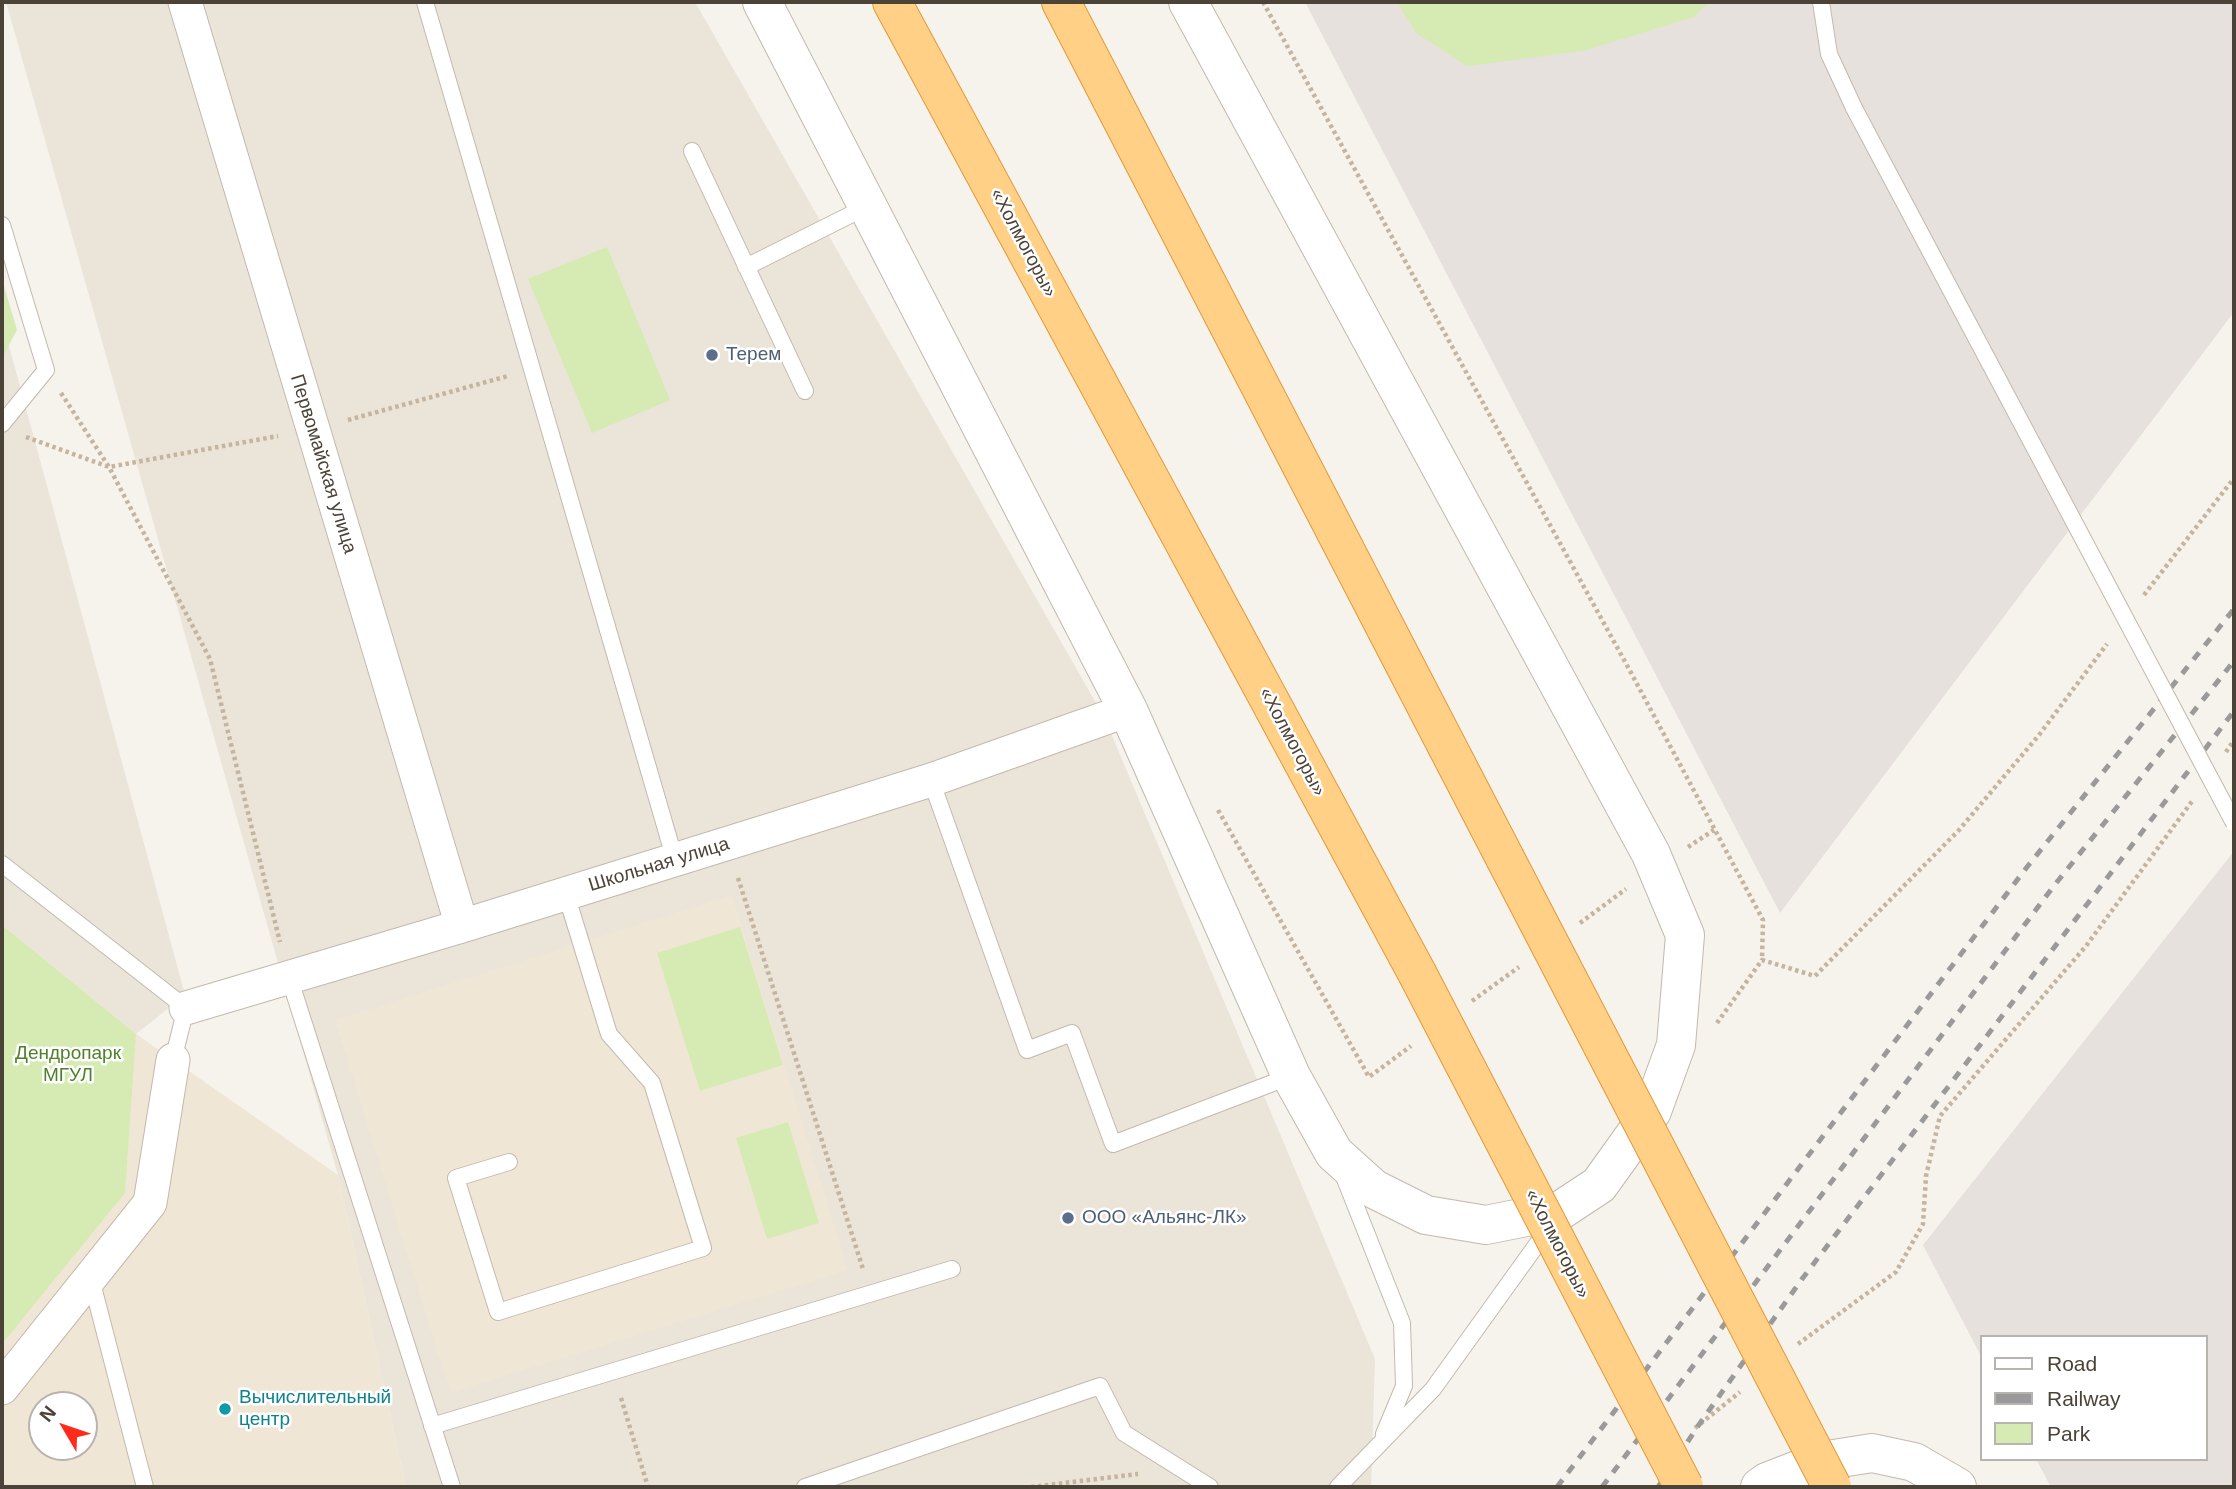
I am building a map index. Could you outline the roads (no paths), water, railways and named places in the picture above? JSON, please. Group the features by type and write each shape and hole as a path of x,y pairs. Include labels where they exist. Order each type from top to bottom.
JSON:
{"highway":[{"name":"«Холмогоры»","path":"892,2 1417,973 1684,1487"},
{"path":"1061,2 1832,1487"}],"street":[{"name":"Первомайская улица","path":"185,2 462,926"},
{"path":"762,2 1128,710 1291,1076 1334,1153 1374,1189 1426,1215 1486,1225 1561,1210 1599,1185 1652,1111 1676,1045 1685,935 1651,855 1188,2"},
{"name":"Школьная улица","path":"186,1008 462,926 931,780 1128,710"},
{"path":"2,1388 150,1203 173,1060"},
{"path":"1760,1487 1821,1461 1872,1453 1914,1462 1957,1487"}],"lane":[{"path":"425,2 675,860"},
{"path":"1821,2 1829,54 1854,108 2234,823"},
{"path":"692,151 804,391"},
{"path":"746,267 868,206"},
{"path":"2,225 46,370 8,428"},
{"path":"931,780 1027,1050 1072,1033 1113,1144 1291,1076"},
{"path":"2,863 186,1008 173,1060"},
{"path":"509,1162 456,1178 498,1312 703,1248 652,1083 609,1034 566,894"},
{"path":"289,977 452,1487"},
{"path":"1334,1153 1402,1323 1404,1386 1381,1442"},
{"path":"1338,1487 1433,1389 1561,1210"},
{"path":"432,1426 952,1269"},
{"path":"91,1279 145,1487"},
{"path":"805,1487 1100,1386 1124,1433 1210,1487"}],"railway":[{"path":"1557,1487 2027,867 2234,609"},
{"path":"1602,1487 2053,887 2234,661"},
{"path":"1658,1487 1802,1279 2234,711"}],"place":[{"name":"Терем","path":"712,355"},
{"name":"ООО «Альянс-ЛК»","path":"1068,1218"},
{"name":"Вычислительный центр","path":"225,1409"}],"park label":[{"name":"Дендропарк МГУЛ","path":"68,1065"}]}
